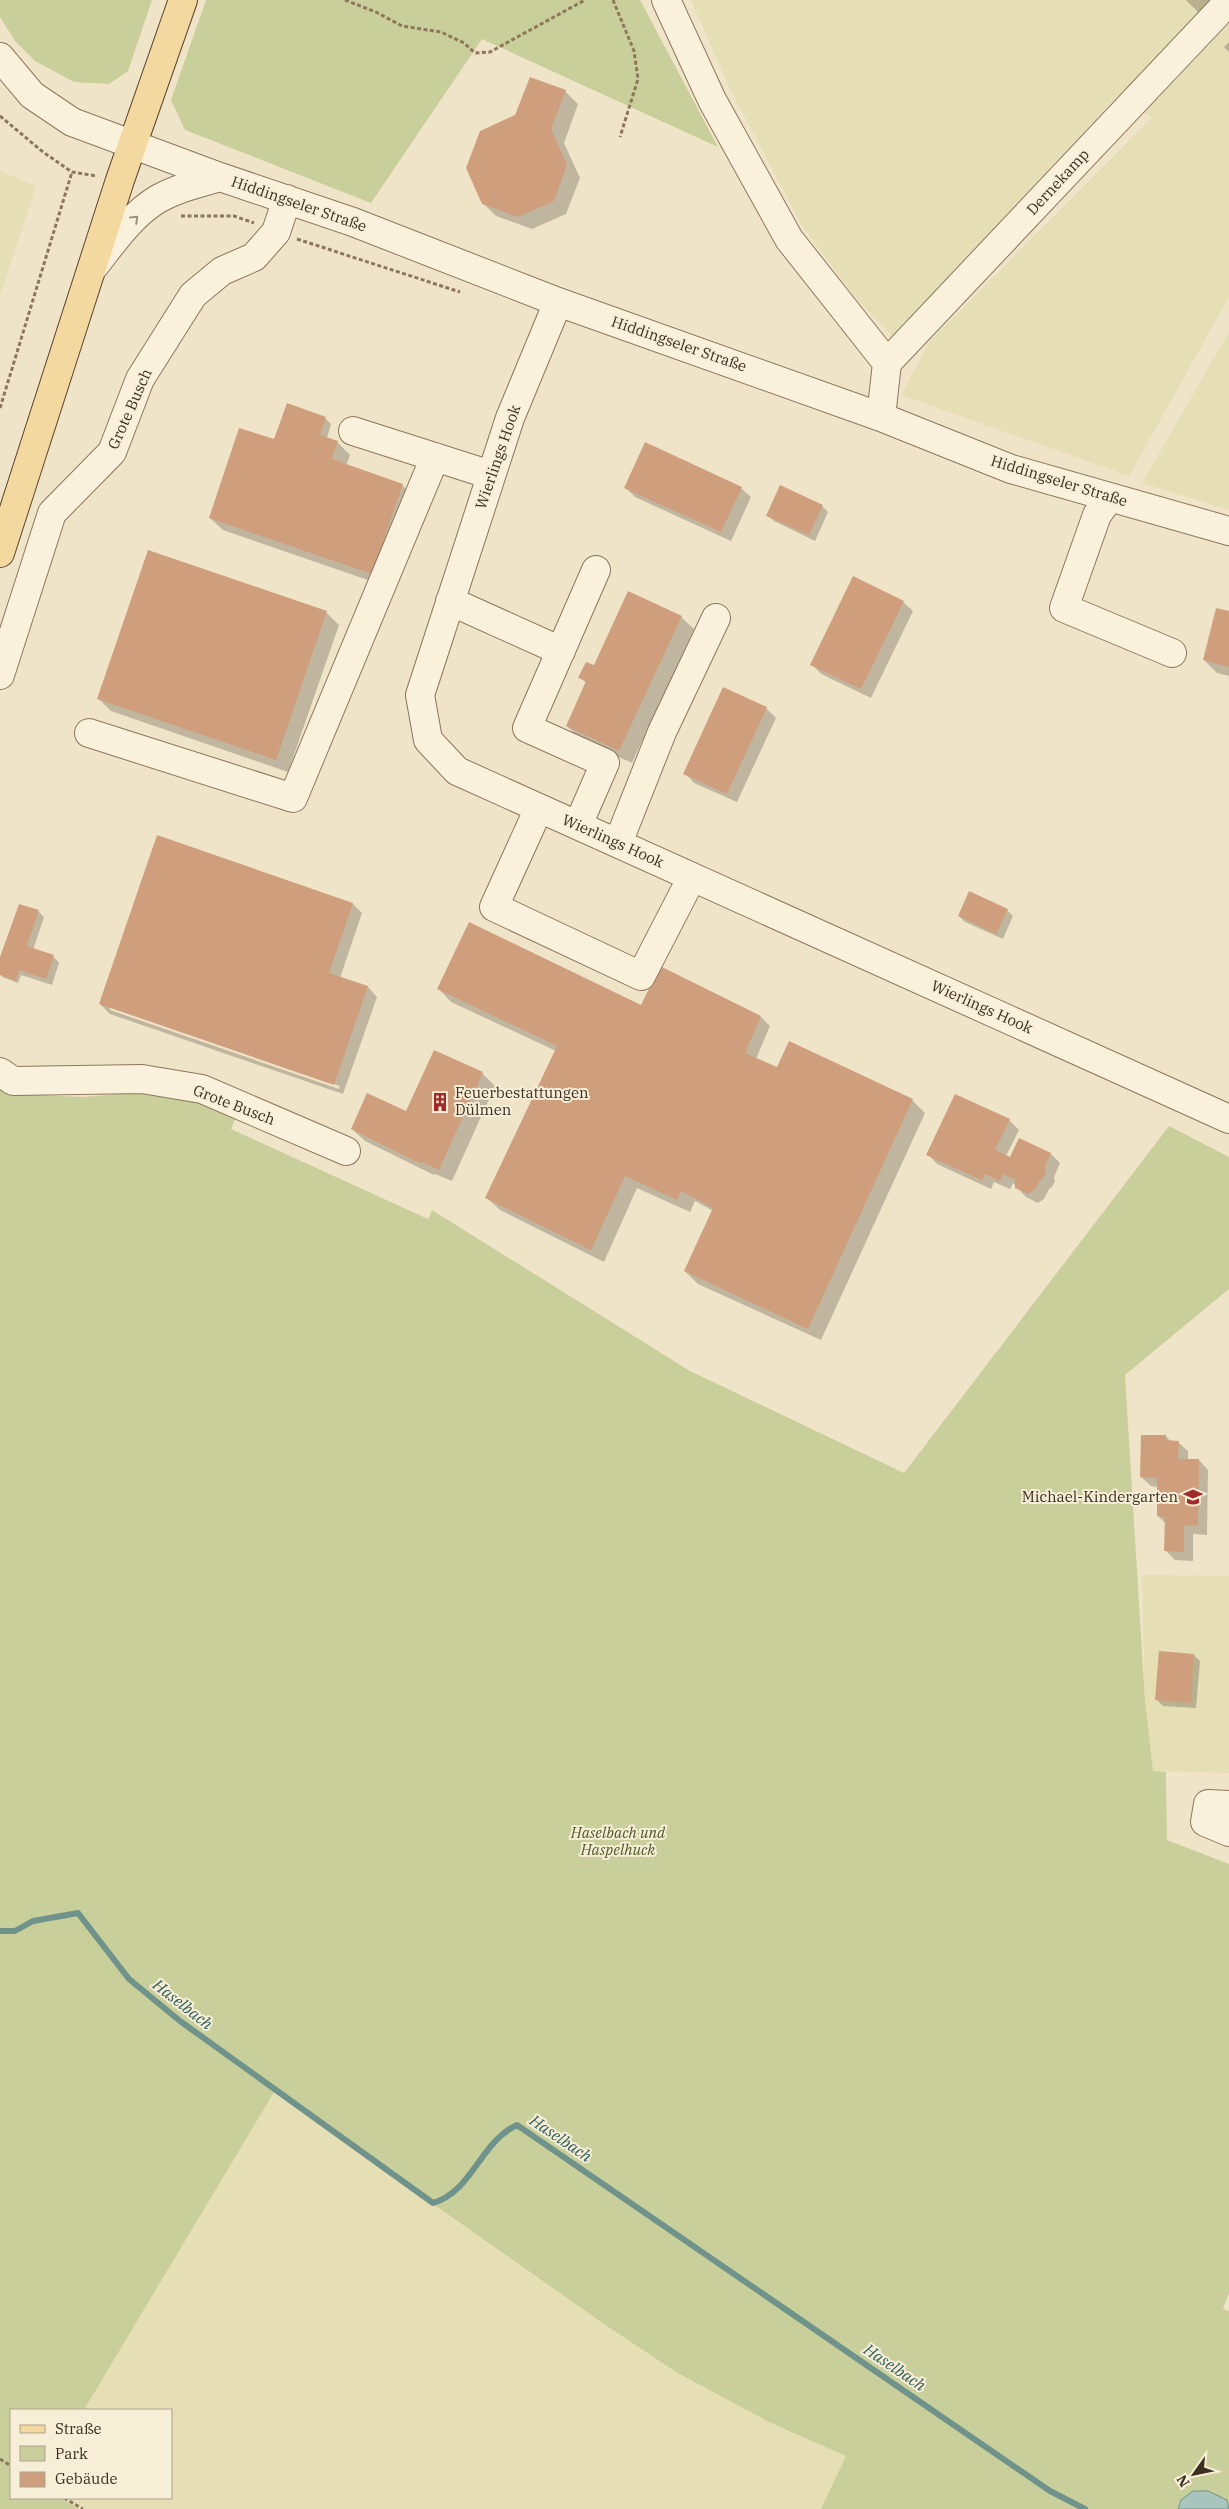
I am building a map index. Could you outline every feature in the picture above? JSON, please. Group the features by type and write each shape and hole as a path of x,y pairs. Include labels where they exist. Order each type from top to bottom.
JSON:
{"main road":[{"path":"0,553 120,180 183,0"}],"street":[{"path":"666,0 712,100 789,239 887,363 881,417"},
{"name":"Dernekamp","path":"887,363 1229,1"},
{"path":"0,57 32,95 72,122 132,144"},
{"name":"Hiddingseler Straße","path":"132,144 220,177 287,199 558,302 881,417 1011,469 1229,532"},
{"path":"92,269 121,233 157,200 181,189 220,177"},
{"name":"Grote Busch","path":"0,675 52,513 112,452 140,379 193,295 222,271 254,257 276,232 287,199"},
{"name":"Wierlings Hook","path":"558,302 510,418 420,694 428,740 457,771 1229,1120"},
{"path":"353,432 491,475"},
{"path":"89,732 293,798 435,457"},
{"path":"1110,497 1097,515 1064,608 1172,653"},
{"path":"578,825 604,763 527,728 596,570"},
{"path":"450,601 561,651"},
{"path":"618,843 662,732 716,618"},
{"path":"539,808 494,907 641,976 692,877"},
{"name":"Grote Busch","path":"0,1072 13,1081 142,1079 202,1089 346,1151"},
{"path":"1229,1805 1208,1804 1205,1822 1229,1832"}],"path":[{"path":"345,0 376,12 402,26 441,32 464,43 475,54 490,52 585,0"},
{"path":"613,0 634,51 638,79 620,137"},
{"path":"0,116 43,152 72,172 120,180"},
{"path":"0,408 72,172"},
{"path":"66,2499 83,2509"}],"shaded area":[{"path":"691,0 1229,0 1229,297 1129,476 901,395 930,341 1152,118 1118,95 892,336 854,296 803,227 732,93"},
{"path":"0,171 36,186 0,296"},
{"path":"1229,332 1229,510 1142,483"},
{"path":"1142,1575 1229,1576 1229,1773 1153,1771 1145,1707"},
{"path":"276,2088 433,2204 600,2321 847,2456 821,2509 79,2509 62,2499 172,2499 172,2409 85,2409"}],"green space":[{"path":"0,0 152,0 128,71 109,84 74,82 35,61 15,41 0,17"},
{"path":"206,0 640,0 718,147 482,39 371,203 185,130 171,100"},
{"name":"Haselbach und Haspelhuck","path":"0,1084 22,1094 40,1095 82,1097 133,1093 177,1093 236,1117 231,1129 428,1219 432,1210 690,1371 904,1473 1169,1126 1229,1157 1229,1289 1125,1375 1145,1701 1153,1771 1166,1772 1167,1840 1229,1864 1229,2293 1223,2309 1229,2311 1229,2509 821,2509 846,2456 769,2422 676,2372 604,2324 274,2092 85,2409 10,2409 10,2499 62,2499 79,2509 0,2509"}],"water":[{"path":"1193,2491 1208,2491 1227,2500 1229,2509 1178,2509 1181,2500"}],"building":[{"path":"530,77 566,90 551,129 567,165 554,201 518,217 482,204 466,168 480,131 515,115"},
{"path":"287,403 326,417 320,435 338,441 332,459 403,484 372,574 209,518 239,428 274,439"},
{"path":"645,442 742,487 721,532 624,488"},
{"path":"780,485 823,505 809,535 766,516"},
{"path":"148,550 327,611 276,760 97,699"},
{"path":"853,576 904,601 861,689 810,665"},
{"path":"628,591 682,616 619,751 566,726 586,681 578,678 586,662 594,665"},
{"path":"1216,608 1229,611 1229,667 1203,660"},
{"path":"723,687 767,707 727,794 683,774"},
{"path":"157,835 353,903 329,973 368,986 334,1085 99,1004"},
{"path":"969,891 1008,909 996,934 958,916"},
{"path":"19,904 39,910 27,946 54,955 46,979 19,970 16,981 0,975 0,957"},
{"path":"469,922 641,1005 660,966 761,1016 745,1053 777,1067 789,1041 913,1099 808,1329 684,1271 713,1208 681,1191 677,1200 625,1176 591,1250 485,1198 557,1046 437,989"},
{"name":"Feuerbestattungen Dülmen","path":"434,1050 483,1072 439,1170 422,1162 421,1164 351,1129 367,1093 406,1111"},
{"path":"955,1094 1010,1119 995,1150 1010,1157 1019,1138 1051,1153 1043,1178 1035,1189 1028,1194 1015,1188 1015,1180 1003,1174 1000,1181 985,1174 982,1180 926,1155"},
{"path":"1141,1435 1166,1435 1166,1440 1179,1441 1178,1459 1199,1459 1198,1526 1184,1525 1184,1552 1164,1551 1165,1517 1157,1516 1157,1478 1140,1477"},
{"path":"1159,1651 1194,1654 1191,1703 1155,1700"}],"waterway":[{"name":"Haselbach","path":"0,1931 15,1931 33,1921 78,1913 129,1979 180,2021 433,2203 457,2189 494,2143 504,2133 517,2125 1050,2491 1085,2509"}],"place":[{"name":"Feuerbestattungen Dülmen","path":"440,1102"},
{"name":"Michael-Kindergarten","path":"1193,1497"}]}
